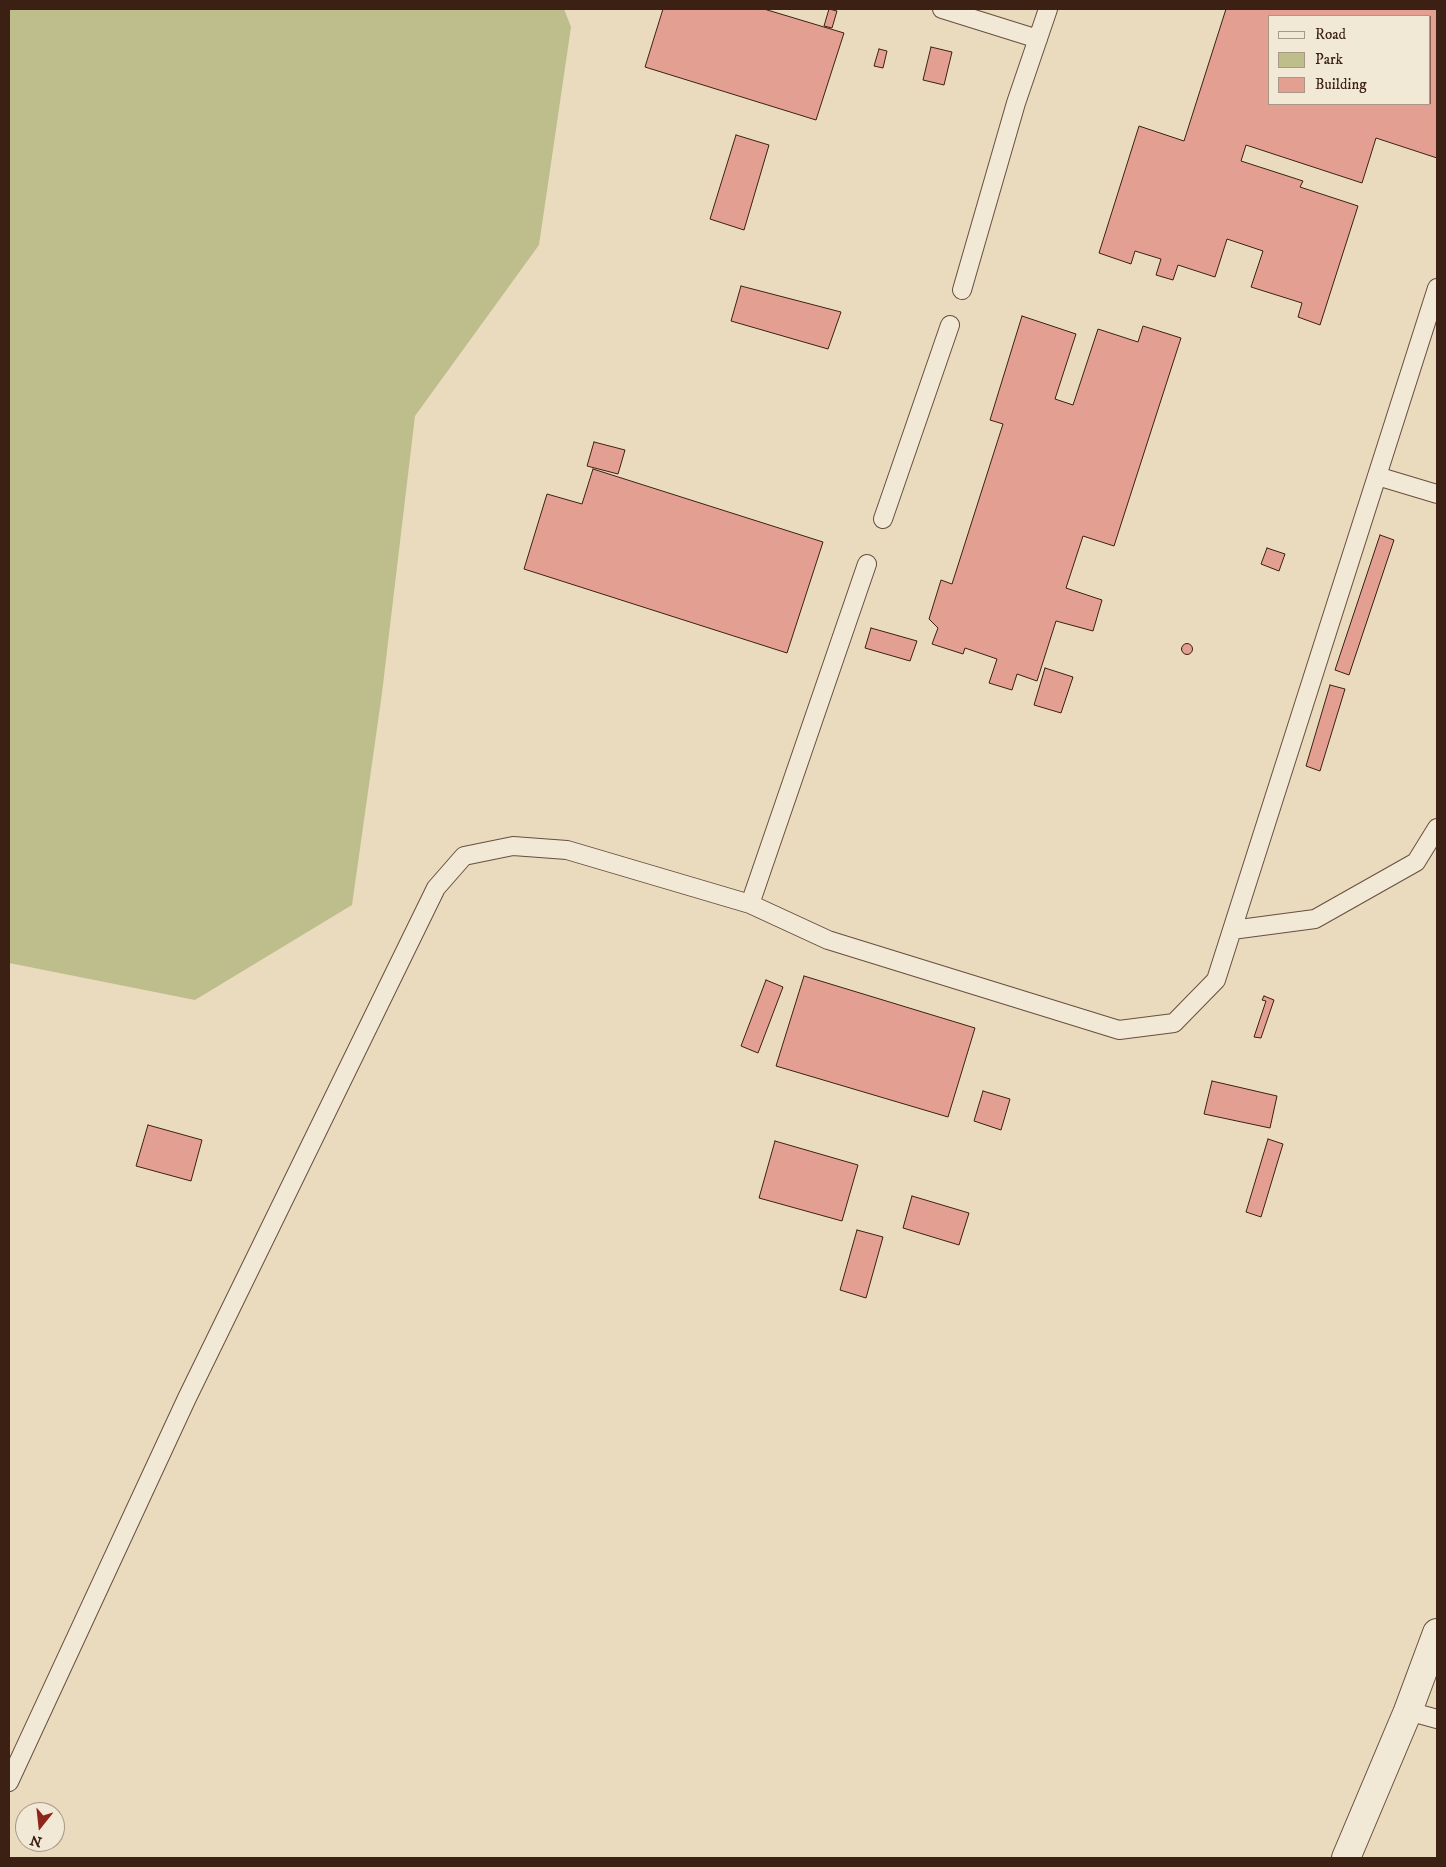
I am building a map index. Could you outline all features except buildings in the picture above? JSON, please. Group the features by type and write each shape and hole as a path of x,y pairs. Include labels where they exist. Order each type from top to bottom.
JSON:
{"street":[{"path":"1346,1858 1408,1711 1437,1633"}],"lane":[{"path":"942,9 1038,39"},
{"path":"962,290 1016,103 1048,9"},
{"path":"9,1782 187,1398 436,888 464,856 513,846 567,850 750,904 828,940 1119,1030 1174,1023 1216,980 1437,288"},
{"path":"883,519 950,325"},
{"path":"1377,476 1437,494"},
{"path":"750,904 867,564"},
{"path":"1232,930 1315,919 1416,862 1437,828"},
{"path":"1408,1711 1437,1719"}],"green space":[{"path":"9,9 564,9 571,27 539,245 415,416 382,693 352,905 195,1000 9,963"}]}
